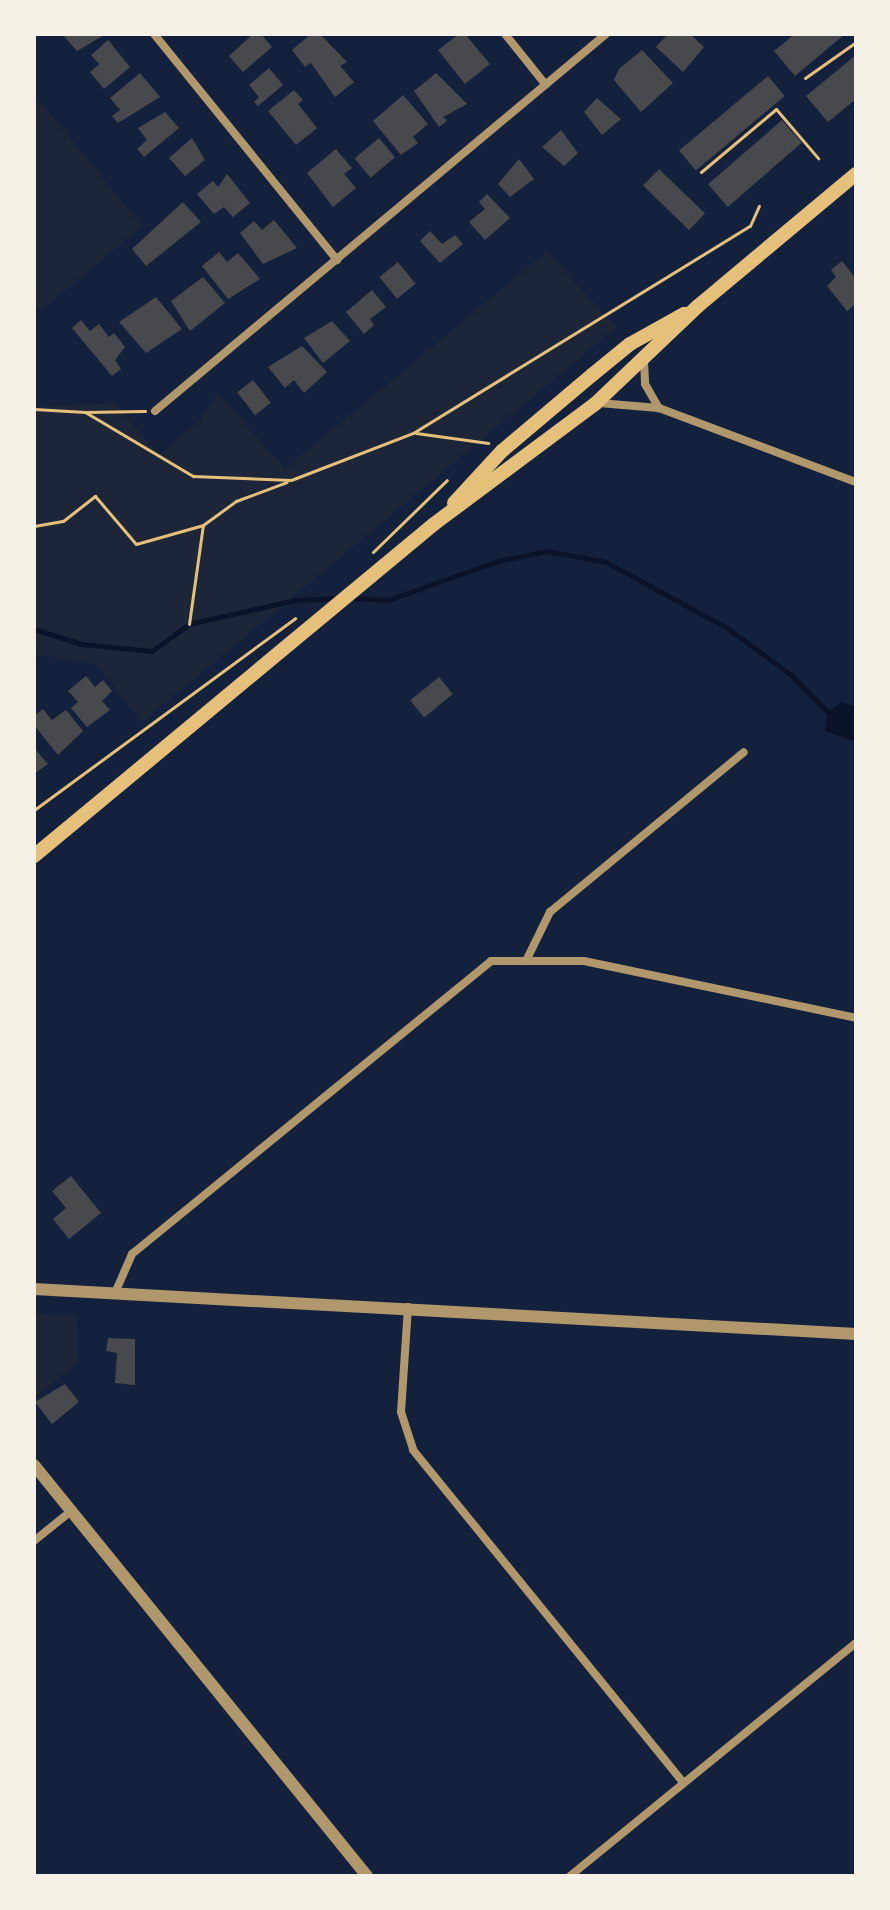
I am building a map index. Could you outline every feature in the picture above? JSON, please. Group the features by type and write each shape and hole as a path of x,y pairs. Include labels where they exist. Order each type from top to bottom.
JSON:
{"main road":[{"path":"34,856 434,524 595,404 644,362 698,306 856,174"},
{"path":"434,524 502,451 592,375 630,344 698,306"}],"street":[{"path":"154,34 337,260"},
{"path":"505,34 546,85"},
{"path":"155,411 606,34"},
{"path":"644,362 645,384 659,408"},
{"path":"595,404 659,408 856,482"},
{"path":"526,961 550,912 744,752"},
{"path":"115,1293 132,1254 491,961 584,961 856,1018"},
{"path":"34,1289 408,1306 856,1334"},
{"path":"408,1306 401,1412 413,1450 684,1783"},
{"path":"34,1465 367,1876"},
{"path":"34,1541 71,1511"},
{"path":"570,1876 856,1643"}],"path":[{"path":"805,78 856,42"},
{"path":"701,172 776,109 818,158"},
{"path":"34,526 63,521 95,496 136,544 203,525 236,501 413,433 750,226 759,206"},
{"path":"34,409 155,411"},
{"path":"85,412 193,476 291,480"},
{"path":"413,433 492,443"},
{"path":"368,557 447,480"},
{"path":"189,624 203,525"},
{"path":"34,810 285,622 307,614"}],"shaded area":[{"path":"34,94 142,226 44,308 34,307"},
{"path":"547,252 616,327 142,722 96,664 40,655 34,659 34,408 114,403 159,455 200,420 218,393 285,469"},
{"path":"842,702 856,707 856,742 825,731 828,712"},
{"path":"34,1313 77,1317 78,1362 34,1399"}],"building":[{"path":"62,34 106,34 77,51"},
{"path":"253,34 261,34 272,47 243,72 229,56"},
{"path":"311,34 320,34 347,62 340,66 354,82 335,97 311,63 305,67 292,50"},
{"path":"459,34 465,34 490,64 465,84 438,50"},
{"path":"668,34 690,34 704,47 683,72 656,47"},
{"path":"795,34 845,34 795,76 774,51"},
{"path":"108,40 130,67 104,89 90,72 99,64 91,55"},
{"path":"642,50 673,83 641,112 614,80 619,69"},
{"path":"856,55 856,99 828,122 806,96"},
{"path":"269,68 283,85 258,106 254,102 259,97 249,85"},
{"path":"140,73 160,97 118,123 112,116 120,110 110,98"},
{"path":"436,73 467,104 443,117 447,121 439,127 414,91"},
{"path":"768,76 785,96 696,170 679,151"},
{"path":"294,90 303,100 298,104 317,128 296,145 268,111"},
{"path":"403,95 428,124 413,137 418,143 401,155 373,121"},
{"path":"597,98 621,119 602,135 584,112"},
{"path":"165,112 179,128 144,157 137,149 147,140 138,128"},
{"path":"782,120 802,143 728,207 708,184"},
{"path":"561,130 578,153 564,166 542,147"},
{"path":"192,138 205,160 185,176 169,158"},
{"path":"379,138 395,157 371,178 354,159"},
{"path":"336,149 352,168 344,174 356,188 333,207 307,173"},
{"path":"519,159 534,179 510,197 498,184"},
{"path":"659,169 705,213 689,230 643,186"},
{"path":"227,174 250,203 233,217 224,207 214,214 197,194 213,181 218,187"},
{"path":"487,194 510,218 485,240 469,222 485,209 479,202"},
{"path":"183,202 201,222 146,266 132,249"},
{"path":"274,220 297,248 263,264 240,233 254,221 262,230"},
{"path":"430,231 442,244 455,235 463,244 440,263 420,241"},
{"path":"219,252 227,262 238,253 260,279 228,299 202,266"},
{"path":"842,261 856,279 856,304 847,311 827,286 836,277 831,270"},
{"path":"398,262 416,284 397,299 379,277"},
{"path":"203,277 225,303 190,331 171,301"},
{"path":"372,290 386,307 370,319 374,325 364,334 346,312"},
{"path":"156,297 182,329 146,353 119,322"},
{"path":"81,320 90,331 99,324 109,337 114,333 125,347 115,360 121,369 112,376 72,328"},
{"path":"332,321 350,341 323,363 304,338"},
{"path":"302,346 327,372 304,393 294,380 285,388 268,367"},
{"path":"253,380 271,403 255,415 237,392"},
{"path":"86,676 95,687 103,680 112,691 102,701 110,710 87,727 71,708 78,702 68,691"},
{"path":"439,677 453,694 424,717 410,700"},
{"path":"43,709 52,720 66,710 83,731 58,755 34,725 34,716"},
{"path":"34,748 48,764 34,774"},
{"path":"71,1176 101,1213 69,1239 53,1219 66,1208 52,1191"},
{"path":"108,1338 135,1339 135,1385 115,1383 117,1353 106,1351"},
{"path":"65,1384 79,1402 52,1424 35,1402"}],"waterway":[{"path":"349,598 388,600 498,561 547,551 606,562 727,628 790,674 828,712"},
{"path":"34,629 81,644 152,651 189,624 295,600 339,598"}]}
